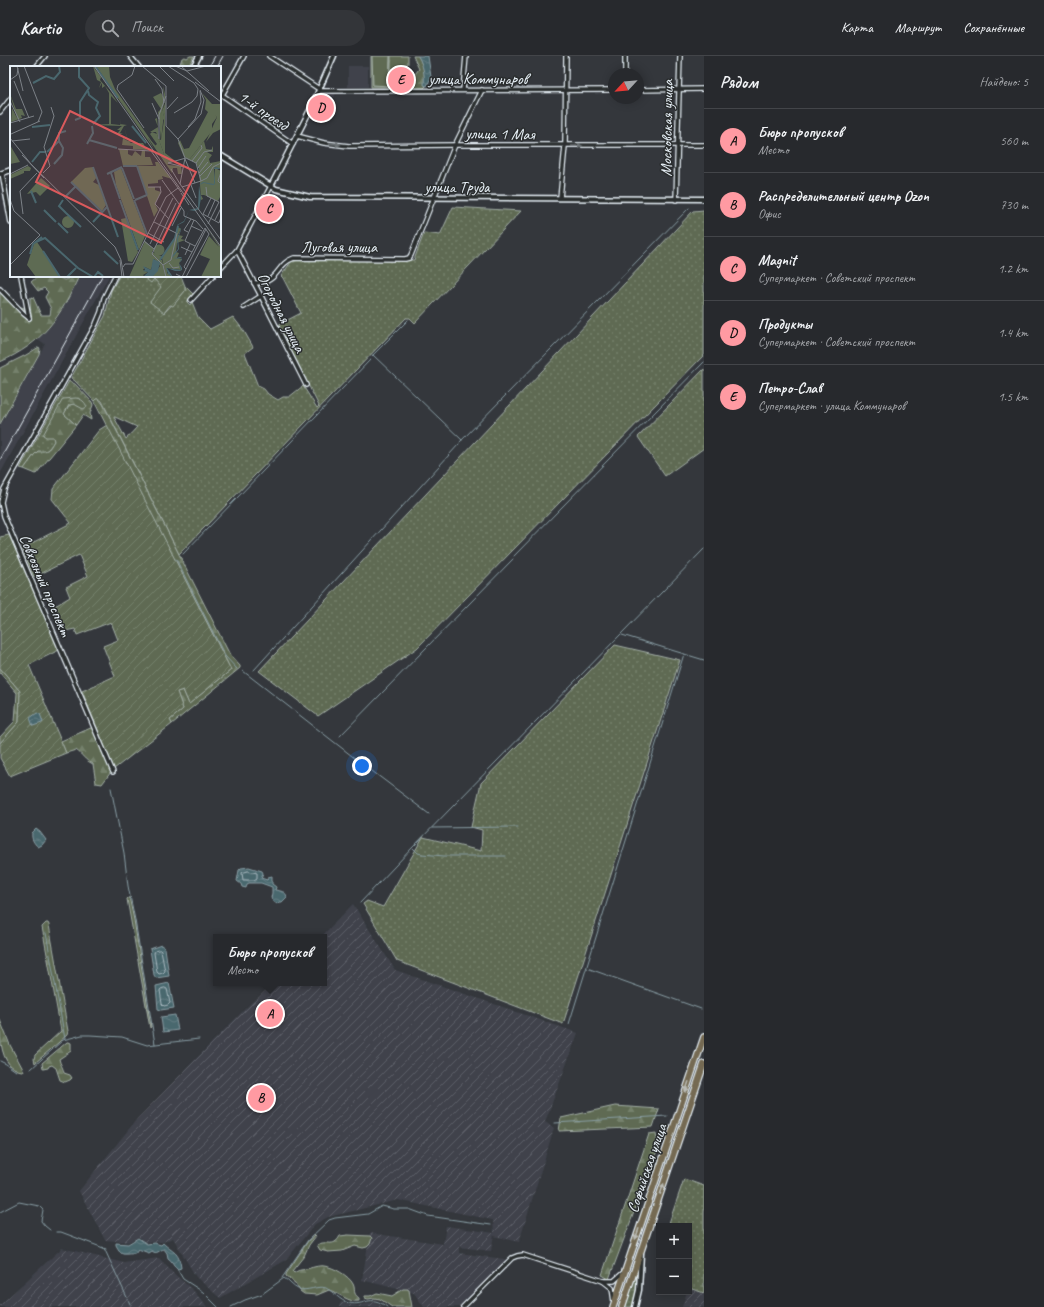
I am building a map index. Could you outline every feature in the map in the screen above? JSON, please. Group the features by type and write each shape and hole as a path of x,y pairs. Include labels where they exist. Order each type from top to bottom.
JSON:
{"main road":[{"name":"Софийская улица","path":"614,1305 704,1037"},
{"name":"Софийская улица","path":"622,1307 704,1064"}],"street":[{"path":"37,66 45,56"},
{"path":"130,56 138,66"},
{"path":"193,66 198,56"},
{"path":"221,95 244,56"},
{"path":"269,56 319,90"},
{"path":"221,267 236,250 271,186 297,136 334,56"},
{"path":"464,90 466,56"},
{"path":"560,198 565,146 566,56"},
{"path":"625,56 625,68"},
{"name":"Московская улица","path":"676,200 680,56"},
{"name":"улица Коммунаров","path":"319,90 608,90"},
{"path":"434,198 455,145 482,90"},
{"path":"644,90 704,90"},
{"name":"1-й проезд","path":"221,95 293,144"},
{"path":"0,112 10,99"},
{"name":"улица 1 Мая","path":"297,136 324,143 349,146 704,145"},
{"name":"улица Труда","path":"221,156 271,186 310,197 704,199"},
{"path":"1,173 10,218"},
{"name":"Луговая улица","path":"254,283 267,281 272,278 283,264 294,258 409,258 434,198"},
{"name":"Огородная улица","path":"236,250 306,385"},
{"path":"0,289 29,318 21,277"},
{"name":"Совхозный проспект","path":"113,772 4,516 1,502 4,489 96,324 104,298 114,277"},
{"path":"191,300 212,277"},
{"path":"244,307 261,296"},
{"name":"Софийская улица","path":"635,1307 639,1290 642,1249"},
{"path":"463,1307 512,1258 517,1256 523,1255 603,1281 614,1281 624,1272"},
{"path":"603,1281 612,1288 614,1305"}],"shaded area":[{"path":"348,66 368,66 368,87 348,87"},
{"path":"319,93 336,93 326,116 312,110"},
{"path":"271,188 284,194 269,223 255,219"},
{"path":"79,277 108,277 0,474 0,426 45,344 38,339 52,325 62,311"},
{"path":"353,904 395,970 578,1033 545,1122 554,1128 519,1242 494,1236 494,1234 491,1251 459,1247 459,1253 504,1259 506,1261 459,1307 424,1307 414,1293 362,1280 370,1233 443,1244 446,1226 494,1233 493,1220 398,1200 328,1217 315,1224 286,1260 220,1298 196,1277 173,1238 163,1242 145,1242 139,1237 128,1242 105,1240 79,1191 137,1119 252,1002 270,986 327,986 327,934 324,934"},
{"path":"62,1248 124,1263 159,1258 173,1273 193,1290 207,1307 0,1307 0,1305"},
{"path":"692,1287 696,1289 696,1291 704,1294 704,1307 682,1307 686,1295 692,1295"},
{"path":"341,1302 357,1306 374,1302 383,1307 339,1307"}],"green space":[{"path":"194,56 189,66 179,66 182,58"},
{"path":"371,56 373,85 389,86 391,56 393,87 371,87"},
{"path":"372,56 390,56 389,86 373,85"},
{"path":"391,56 408,56 408,64 405,64 405,70 391,69"},
{"path":"413,56 418,56 423,65 426,86 424,88 415,88 411,84 419,69"},
{"path":"453,207 521,211 415,323 410,318 406,318 179,554 102,401 96,399 94,401 71,378 105,316 111,291 118,277 146,277 158,283 163,294 164,313 185,291 185,286 193,294 187,302 190,305 192,302 198,317 210,329 233,317 244,331 253,347 245,353 258,386 278,400 283,397 289,397 303,386 317,408 319,406 278,325 301,313 281,276 291,262 303,259 414,260 424,233 440,235","holes":["114,417 115,417 137,427 126,439"]},
{"path":"704,210 704,355 417,648 318,716 259,671 693,211"},
{"path":"37,277 60,277 64,280 68,279 69,277 79,277 57,317 39,338 15,355 0,362 0,292 10,303 24,308 27,315 31,316 30,298 33,297 41,315 50,315 51,309 45,297 48,292 44,288 38,291 31,282"},
{"path":"143,277 181,277 185,286 185,291 173,306 170,305 164,313 150,302 161,287 154,279 151,283"},
{"path":"39,347 39,354 0,424 0,368"},
{"path":"704,369 704,448 665,476 638,437"},
{"path":"69,381 75,384 92,402 93,405 90,413 91,420 83,415 76,425 64,414 69,405 74,404 63,399 53,437 54,441 46,451 34,455 24,469 20,468"},
{"path":"76,398 83,401 87,407 83,409 74,404 69,405 64,414 76,425 36,474 24,469 38,451 48,449 54,441 53,437 46,437 43,435 63,399"},
{"path":"99,399 103,404 230,655 240,666 240,668 172,724 170,720 183,709 177,692 183,690 189,704 231,670 94,401"},
{"path":"107,425 231,670 189,704 183,690 177,692 183,709 170,720 172,724 114,769 82,691 115,676 103,646 118,640 111,622 77,635 75,629 65,631 55,606 70,597 66,587 88,576 79,555 34,577 22,548 71,523 52,499 53,489 99,430"},
{"path":"9,535 59,650 29,665 66,753 10,776 0,758 0,743 19,722 20,691 0,668 0,537"},
{"path":"615,645 680,660 563,1024 397,961 363,904 367,901 383,907 423,837 481,851 482,830 471,827 481,783"},
{"path":"0,668 20,691 19,722 0,743 0,737 15,721 17,693 0,673"},
{"path":"93,727 111,772 102,784 96,783 93,764 87,761 76,750 66,753 61,741"},
{"path":"129,897 134,920 150,1028 127,899"},
{"path":"46,923 49,925 68,1031 67,1035 35,1063 35,1055 61,1031 42,927"},
{"path":"0,1020 10,1045 24,1071 15,1069 10,1065 4,1056 1,1044"},
{"path":"67,1042 71,1043 71,1051 59,1059 64,1073 70,1075 72,1078 65,1082 60,1080 56,1068 52,1065 43,1069 42,1063"},
{"path":"615,1106 659,1109 653,1127 559,1131 561,1118"},
{"path":"656,1133 658,1148 609,1279 602,1275 649,1134"},
{"path":"684,1179 704,1186 704,1293 692,1289 692,1223 669,1223"},
{"path":"315,1235 316,1236 309,1245 304,1256 292,1271 294,1273 317,1266 337,1270 351,1281 359,1301 352,1301 329,1290 317,1295 304,1294 295,1283 286,1276 308,1241"},
{"path":"340,1236 370,1236 372,1238 367,1247 363,1248 355,1246 342,1251 328,1252 320,1250 317,1245 321,1243 332,1243 335,1242"},
{"path":"636,1273 637,1290 634,1307 624,1307"},
{"path":"403,1289 409,1290 412,1307 392,1307 380,1299 365,1298 365,1296 370,1296 377,1293 392,1296"}],"water":[{"path":"418,56 428,56 431,77 427,86 424,85 423,70"},
{"path":"37,713 40,714 43,722 33,726 30,718"},
{"path":"36,829 46,840 38,847 32,837 32,833"},
{"path":"249,867 262,871 263,873 261,878 267,880 268,877 272,876 272,884 276,887 275,890 284,892 287,897 282,902 277,904 271,898 272,887 261,883 249,883 247,884 246,888 242,887 237,881 239,870 241,868"},
{"path":"161,945 165,948 169,976 156,978 154,975 150,949"},
{"path":"169,983 174,1008 158,1009 156,986"},
{"path":"175,1015 178,1030 163,1032 161,1017"},
{"path":"138,1238 147,1244 154,1243 161,1245 163,1243 177,1255 181,1268 178,1269 175,1266 168,1258 164,1249 149,1253 138,1249 135,1253 122,1253 116,1245 116,1243 128,1244"}],"waterway":[{"path":"460,442 689,208"},
{"path":"372,356 408,320"},
{"path":"373,355 462,440"},
{"path":"183,554 370,360"},
{"path":"514,556 704,362"},
{"path":"254,670 459,444"},
{"path":"360,903 704,549"},
{"path":"176,559 225,656 237,669"},
{"path":"340,736 513,559"},
{"path":"622,635 704,660"},
{"path":"569,1024 684,654"},
{"path":"243,671 361,763"},
{"path":"372,771 429,814"},
{"path":"111,788 124,853 128,886 155,1044"},
{"path":"432,828 518,827"},
{"path":"413,848 418,853 444,856 506,856"},
{"path":"46,933 65,1039"},
{"path":"587,968 701,1009"},
{"path":"31,1069 63,1040 82,1035 122,1037 147,1045 199,1039"},
{"path":"0,1061 16,1071"},
{"path":"555,1123 667,1116"},
{"path":"0,1212 19,1202 39,1206 43,1210 41,1221 50,1230"},
{"path":"282,1278 308,1240 329,1220 368,1214 382,1206 394,1209 409,1209 428,1216 491,1225"},
{"path":"56,1232 61,1232 106,1249"},
{"path":"103,1247 130,1304"},
{"path":"176,1267 183,1279 203,1292 218,1307"},
{"path":"231,1307 262,1294 284,1278 294,1287 301,1290 323,1287 349,1303 354,1304 376,1301 387,1307"}],"railway":[{"path":"210,66 215,56"},
{"path":"218,66 223,56"},
{"path":"0,460 101,277"}],"place":[{"name":"Петро-Слав","path":"401,80"},
{"name":"Продукты","path":"321,108"},
{"name":"Magnit","path":"269,209"},
{"name":"Бюро пропусков","path":"270,1014"},
{"name":"Распределительный центр Ozon","path":"261,1098"}]}
